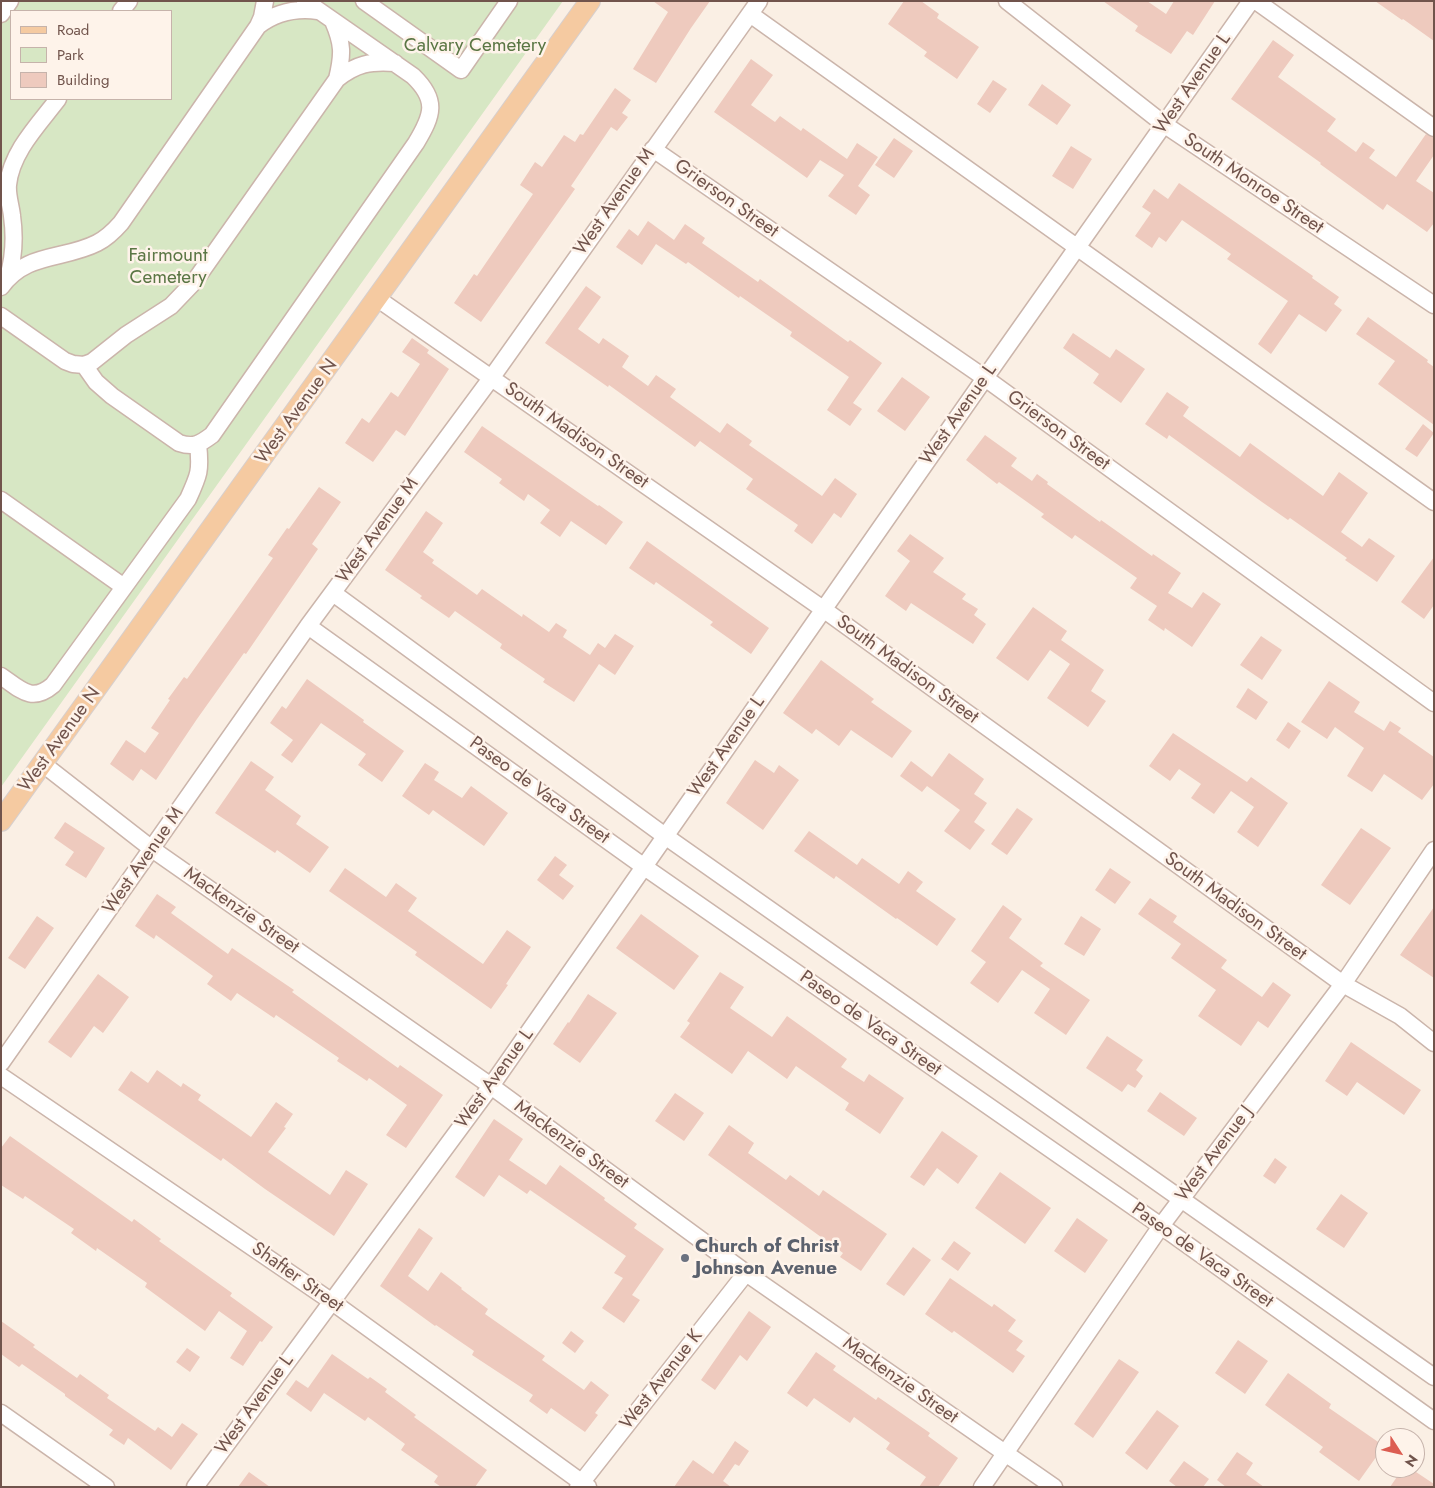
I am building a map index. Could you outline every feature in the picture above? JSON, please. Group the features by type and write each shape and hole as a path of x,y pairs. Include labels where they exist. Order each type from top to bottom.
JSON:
{"main road":[{"name":"West Avenue N","path":"1,822 590,1"}],"street":[{"path":"1,14 10,1"},
{"path":"5,282 18,269 34,261 96,244 109,236 121,224 258,26 265,1"},
{"path":"364,1 382,6 461,70 509,1"},
{"name":"South Monroe Street","path":"1007,1 1165,125 1433,302"},
{"name":"West Avenue L","path":"195,1487 491,1086 823,609 1251,1"},
{"path":"1256,1 1434,128"},
{"path":"84,365 96,382 112,396 179,442 189,446 202,443 212,435 424,130 431,108 424,87 413,76 312,6 280,13 258,26"},
{"path":"755,8 1077,248 1434,502"},
{"name":"West Avenue M","path":"1,1063 308,626 492,377 755,8"},
{"path":"332,20 340,36 343,53 337,79"},
{"path":"1,316 65,362 84,365 92,362 126,335 171,306 194,282 337,79 358,65 377,62 394,63"},
{"path":"5,282 12,264 14,245 8,187 10,174 15,160 57,100"},
{"name":"Grierson Street","path":"653,149 985,378 1434,703"},
{"name":"South Madison Street","path":"378,299 823,609 1343,984 1400,1016 1434,1043"},
{"path":"1,676 27,693 35,695 45,692 53,685 188,499 197,481 201,466 198,444"},
{"path":"1,500 124,587"},
{"name":"Paseo de Vaca Street","path":"333,593 665,836 1434,1377"},
{"name":"Paseo de Vaca Street","path":"308,626 643,866 1161,1226 1434,1421"},
{"name":"Mackenzie Street","path":"43,764 152,849 491,1086 746,1273 1054,1487"},
{"name":"West Avenue J","path":"982,1487 1161,1226 1343,984 1434,850"},
{"name":"Shafter Street","path":"1,1076 331,1301 583,1485"},
{"name":"West Avenue K","path":"583,1485 746,1273"},
{"path":"1,1413 106,1487"}],"green space":[{"name":"Fairmount Cemetery","path":"1,1 563,1 1,787"}],"building":[{"path":"653,1 710,1 656,83 633,69 668,12"},
{"path":"904,1 921,1 939,14 937,18 979,47 957,79 924,56 927,52 888,24"},
{"path":"1103,1 1147,1 1166,14 1174,1 1215,1 1193,35 1187,31 1171,54 1135,31 1138,26"},
{"path":"1375,1 1434,1 1434,41 1403,19"},
{"path":"1273,40 1294,55 1278,77 1336,119 1327,131 1356,152 1363,142 1375,150 1369,158 1396,177 1426,134 1434,138 1434,155 1416,181 1434,193 1434,223 1427,232 1387,204 1383,210 1231,99"},
{"path":"751,59 773,75 751,105 775,122 780,116 801,131 803,128 847,159 857,143 878,157 858,186 870,195 856,215 828,196 844,175 820,160 807,178 714,112"},
{"path":"993,80 1007,89 990,113 977,104"},
{"path":"1042,84 1071,105 1057,125 1028,105"},
{"path":"615,88 631,100 622,113 628,117 617,131 611,127 571,186 575,189 481,322 454,303 474,274 477,276 533,194 520,185 535,162 542,167 564,135 575,142 580,134 583,135"},
{"path":"894,138 913,151 894,178 875,165"},
{"path":"1071,146 1092,159 1073,189 1052,176"},
{"path":"1179,183 1313,276 1312,278 1339,297 1334,304 1342,310 1326,332 1299,314 1271,354 1258,344 1288,301 1227,259 1231,254 1182,220 1166,242 1159,237 1152,248 1135,236 1151,213 1142,207 1154,189 1168,199"},
{"path":"648,221 674,240 685,224 705,238 702,243 758,282 760,279 848,342 850,340 882,363 853,403 862,409 850,426 827,410 849,377 790,336 792,332 688,262 686,264 656,244 642,265 616,247 629,229 638,236"},
{"path":"586,286 601,297 578,329 599,344 603,338 629,356 622,367 648,386 656,375 676,389 670,397 720,433 727,423 752,441 749,445 822,496 835,478 857,494 841,518 834,513 812,544 794,531 798,525 746,489 753,479 700,441 695,447 609,385 608,387 545,343"},
{"path":"1368,317 1428,360 1427,362 1434,367 1434,425 1378,384 1395,361 1356,334"},
{"path":"1073,333 1110,358 1116,349 1145,369 1121,403 1093,383 1099,374 1063,348"},
{"path":"412,338 429,350 427,353 449,369 405,436 396,430 373,462 345,443 362,418 369,423 391,392 398,397 420,364 402,352"},
{"path":"902,377 930,397 905,431 877,411"},
{"path":"1167,392 1189,407 1183,416 1240,457 1250,443 1323,496 1339,472 1368,493 1341,532 1362,547 1369,538 1395,556 1377,582 1345,560 1347,558 1290,518 1288,520 1169,435 1167,439 1145,424"},
{"path":"1423,424 1434,433 1417,457 1405,449"},
{"path":"482,426 623,522 606,545 571,521 560,537 540,523 550,510 528,494 524,501 499,483 502,479 464,452"},
{"path":"985,435 1017,458 1011,466 1032,481 1037,474 1048,482 1047,484 1100,522 1101,520 1152,556 1153,554 1181,573 1168,593 1192,608 1203,592 1221,604 1192,647 1165,628 1164,631 1148,620 1157,606 1130,588 1137,578 1075,535 1072,539 1041,517 1044,514 999,482 997,484 966,460"},
{"path":"319,487 341,502 312,544 318,549 156,780 141,769 133,781 110,764 126,740 145,753 159,733 151,728 170,700 168,699 184,677 187,679 242,602 273,558 268,555"},
{"path":"426,511 443,523 423,552 434,560 432,563 477,595 482,589 522,617 523,614 549,632 556,623 567,630 563,637 590,655 598,643 605,648 615,634 634,646 615,675 599,664 574,702 543,682 545,679 500,648 502,644 455,611 449,618 385,570"},
{"path":"910,534 944,558 933,572 966,594 962,599 978,609 974,615 986,624 973,644 911,603 906,611 885,596 910,561 897,551"},
{"path":"647,541 769,628 751,654 710,625 713,622 656,582 654,585 629,568"},
{"path":"1434,557 1434,605 1424,619 1401,602"},
{"path":"1033,607 1067,631 1061,640 1104,670 1091,691 1106,701 1088,727 1047,698 1070,664 1050,650 1028,681 996,658"},
{"path":"1261,636 1282,650 1262,680 1240,665"},
{"path":"821,660 874,699 871,702 912,731 892,758 851,730 839,746 816,729 812,734 783,713"},
{"path":"307,679 404,751 382,782 358,765 366,754 321,723 292,763 281,755 293,740 270,723 282,706 286,709"},
{"path":"1329,681 1360,702 1354,712 1384,731 1390,721 1401,728 1398,732 1434,757 1434,784 1422,800 1384,774 1372,792 1347,776 1364,748 1335,727 1327,739 1301,722"},
{"path":"1248,688 1268,702 1256,720 1236,707"},
{"path":"1288,722 1301,731 1289,749 1276,740"},
{"path":"1173,733 1247,782 1251,777 1288,803 1258,847 1237,832 1254,807 1231,791 1214,814 1191,798 1201,784 1179,769 1170,781 1149,766"},
{"path":"949,753 984,779 974,794 987,803 974,822 985,830 970,850 944,831 960,810 927,786 922,792 900,776 911,761 932,777"},
{"path":"755,760 774,773 779,765 799,780 763,830 726,803"},
{"path":"251,761 274,777 265,790 301,816 296,824 329,847 310,873 277,850 275,853 215,813"},
{"path":"425,763 439,772 434,780 462,798 471,786 508,813 484,846 433,810 429,815 402,796"},
{"path":"1017,808 1033,819 1007,855 991,844"},
{"path":"65,822 105,848 86,878 65,865 74,852 54,838"},
{"path":"1361,828 1391,848 1350,905 1321,885"},
{"path":"809,831 857,865 862,858 899,884 908,871 923,882 916,891 956,919 937,946 836,876 834,879 794,851"},
{"path":"555,856 567,865 559,875 574,886 563,900 537,880"},
{"path":"345,868 386,897 396,883 417,898 408,911 483,964 507,930 531,947 491,1009 415,955 417,952 329,891"},
{"path":"1110,868 1131,882 1115,904 1095,890"},
{"path":"157,894 176,907 171,913 228,954 232,948 294,990 292,992 398,1068 400,1065 443,1095 406,1148 386,1135 407,1105 369,1078 367,1081 337,1061 339,1058 276,1015 274,1018 237,993 231,1001 207,984 213,976 156,935 154,939 135,926"},
{"path":"1150,898 1177,916 1173,922 1227,960 1221,968 1262,997 1273,982 1291,995 1268,1028 1258,1021 1241,1046 1198,1016 1216,990 1171,958 1181,944 1138,914"},
{"path":"1003,905 1022,919 1009,938 1043,963 1040,966 1090,1000 1066,1035 1034,1013 1050,989 1022,970 998,1003 970,983 986,962 971,951"},
{"path":"1434,907 1434,978 1400,955"},
{"path":"641,914 699,956 674,990 616,948"},
{"path":"37,916 54,928 25,969 8,958"},
{"path":"1081,916 1101,929 1084,956 1064,944"},
{"path":"720,972 744,987 730,1008 772,1037 787,1016 847,1059 841,1067 864,1082 869,1074 904,1098 880,1134 845,1110 849,1103 796,1066 787,1079 748,1051 732,1074 680,1037 690,1023 687,1021"},
{"path":"98,974 129,997 103,1033 94,1026 71,1058 48,1042"},
{"path":"588,994 617,1013 580,1063 553,1044"},
{"path":"1107,1036 1143,1060 1136,1070 1143,1076 1135,1088 1128,1084 1122,1092 1086,1068"},
{"path":"1351,1042 1421,1090 1404,1115 1357,1082 1347,1096 1325,1081"},
{"path":"157,1070 181,1087 183,1083 201,1095 198,1100 251,1137 276,1102 293,1114 284,1127 286,1128 268,1152 330,1195 346,1170 368,1184 334,1236 223,1158 221,1161 118,1090 131,1071 148,1083"},
{"path":"1160,1092 1197,1118 1184,1136 1147,1111"},
{"path":"675,1093 704,1113 684,1141 655,1121"},
{"path":"494,1119 523,1139 509,1160 546,1185 560,1165 605,1198 604,1200 637,1224 634,1228 664,1249 632,1295 640,1300 624,1323 602,1308 623,1278 614,1273 626,1256 530,1190 527,1194 499,1175 484,1197 455,1177"},
{"path":"729,1125 754,1143 748,1153 786,1180 790,1175 819,1196 823,1190 887,1234 861,1271 840,1257 843,1253 708,1155"},
{"path":"942,1131 978,1156 958,1184 937,1168 924,1186 910,1177"},
{"path":"10,1136 132,1222 134,1219 161,1239 159,1241 232,1293 230,1296 273,1327 262,1342 260,1341 243,1366 230,1358 247,1331 219,1311 205,1331 145,1287 147,1283 97,1248 96,1251 71,1233 74,1229 25,1196 23,1199 1,1185 1,1148"},
{"path":"1275,1158 1287,1167 1275,1184 1263,1176"},
{"path":"1000,1172 1051,1208 1025,1244 975,1208"},
{"path":"1341,1194 1368,1213 1344,1248 1316,1229"},
{"path":"1077,1218 1108,1240 1085,1273 1054,1251"},
{"path":"419,1228 433,1238 408,1276 428,1291 441,1272 488,1309 485,1314 545,1356 542,1360 584,1390 591,1381 609,1395 595,1413 598,1415 585,1432 551,1408 547,1414 529,1401 533,1395 472,1355 474,1351 435,1326 380,1286"},
{"path":"954,1241 971,1253 958,1271 941,1259"},
{"path":"913,1247 931,1260 904,1296 886,1284"},
{"path":"950,1278 992,1307 994,1304 1016,1320 1008,1331 1023,1341 1016,1350 1025,1356 1013,1373 954,1331 952,1333 925,1314"},
{"path":"749,1311 771,1327 747,1361 740,1355 715,1390 701,1380"},
{"path":"1,1321 35,1345 33,1347 77,1378 80,1374 109,1395 107,1398 155,1431 158,1427 172,1437 182,1423 198,1434 171,1470 128,1438 124,1445 109,1435 113,1430 65,1396 65,1394 22,1364 19,1367 1,1354"},
{"path":"571,1331 584,1341 575,1353 562,1343"},
{"path":"1238,1340 1268,1361 1245,1394 1215,1373"},
{"path":"187,1348 200,1357 190,1372 176,1362"},
{"path":"816,1352 836,1366 833,1370 876,1400 878,1397 930,1433 928,1436 958,1458 938,1487 919,1487 926,1477 886,1449 890,1443 854,1417 850,1423 814,1398 807,1407 787,1393"},
{"path":"332,1354 368,1379 370,1377 387,1389 385,1392 416,1415 414,1417 487,1470 475,1487 441,1487 434,1482 438,1476 401,1450 405,1444 368,1417 365,1421 324,1393 311,1412 286,1394 296,1380 308,1388"},
{"path":"1119,1359 1139,1372 1093,1438 1074,1424"},
{"path":"1288,1373 1331,1404 1329,1408 1375,1440 1375,1459 1359,1481 1319,1452 1323,1447 1265,1405"},
{"path":"1157,1410 1179,1426 1147,1470 1125,1453"},
{"path":"735,1441 749,1451 739,1466 735,1464 723,1481 731,1487 674,1487 693,1460 713,1474"},
{"path":"1237,1452 1253,1463 1246,1474 1264,1487 1226,1487 1217,1480"},
{"path":"1184,1461 1209,1479 1203,1487 1177,1487 1169,1481"},
{"path":"249,1472 270,1487 238,1487"},
{"path":"1396,1478 1425,1478 1434,1484 1434,1487 1390,1487"}],"place":[{"name":"Church of Christ Johnson Avenue","path":"685,1258"}],"park label":[{"name":"Calvary Cemetery","path":"475,46"}]}
